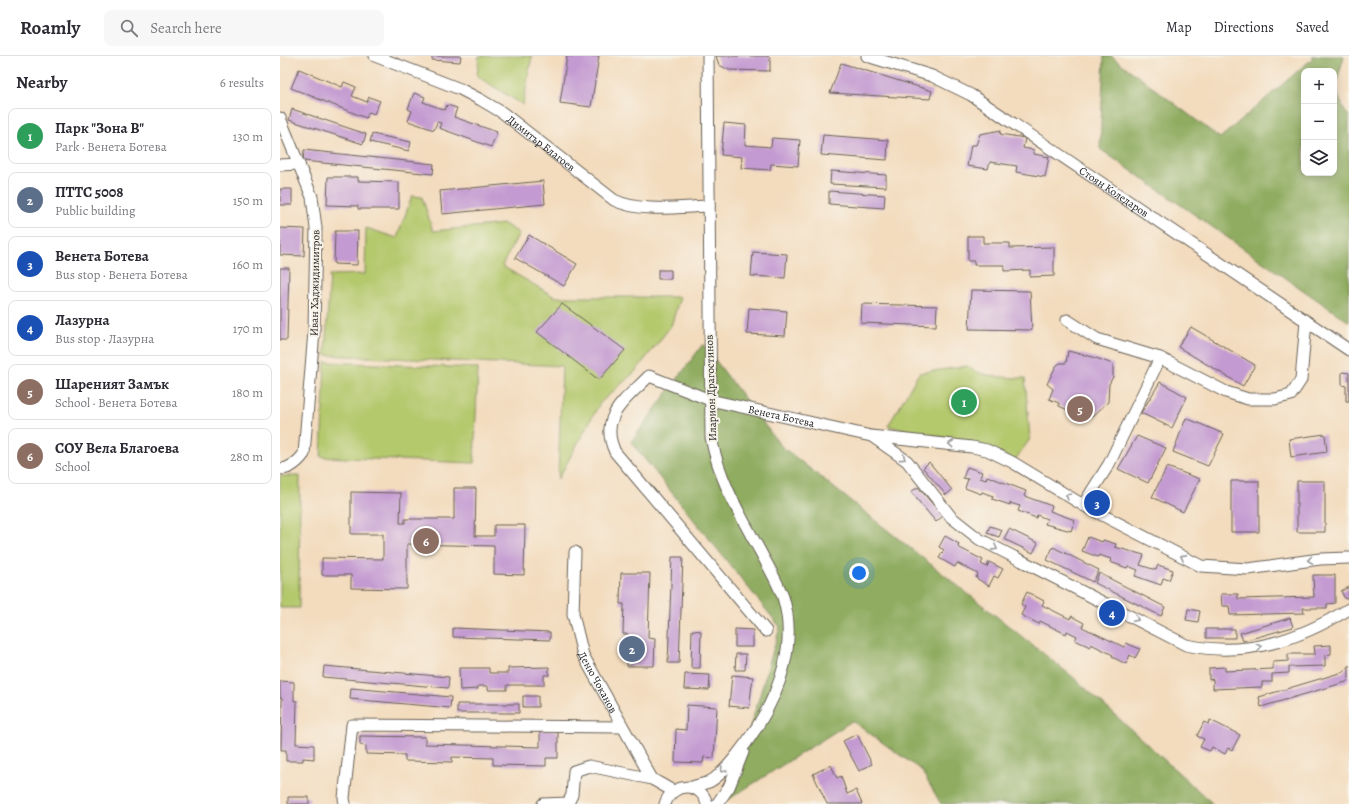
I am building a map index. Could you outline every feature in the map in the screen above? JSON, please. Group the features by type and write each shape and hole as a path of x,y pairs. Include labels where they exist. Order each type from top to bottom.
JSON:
{"street":[{"name":"Димитър Благоев","path":"375,56 460,89 503,113 614,200 624,205 639,208 709,206"},
{"name":"Иларион Драгостинов","path":"708,56 711,437 721,475 729,494 778,584 787,613 787,650 780,681 773,700 747,742 729,787 717,804"},
{"name":"Стоян Коледаров","path":"867,56 932,76 954,85 976,98 1349,350"},
{"name":"Иван Хаджидимитров","path":"280,118 300,164 312,197 316,228 314,331 304,454 298,462 286,469 280,469"},
{"path":"280,165 300,164"},
{"path":"1067,320 1097,339 1160,358 1226,392 1248,399 1275,399 1291,395 1301,380 1306,321"},
{"path":"1083,505 1109,464 1155,372 1160,358"},
{"name":"Венета Ботева","path":"766,631 615,452 610,442 609,427 613,417 620,406 648,376 710,400 871,436 987,450 1012,462 1083,505 1201,566 1248,569 1320,559 1349,558"},
{"path":"871,436 907,461 951,517 979,539 1186,645 1211,650 1247,650 1282,642 1334,618 1349,608"},
{"name":"Деню Чоканов","path":"575,552 573,614 583,655 652,779"},
{"path":"345,804 344,798 352,725 622,727"},
{"name":"Иларион Драгостинов","path":"673,791 685,786 692,787 714,779 747,742"},
{"path":"543,804 568,803 572,795 574,771 589,766 652,779 673,791 665,804"},
{"path":"692,787 703,794 707,804"}],"green space":[{"path":"479,56 532,56 523,105 477,76"},
{"path":"1104,56 1111,56 1220,138 1301,68 1301,176 1337,176 1337,93 1344,110 1349,116 1349,322 1100,149"},
{"path":"1312,56 1344,56 1337,81 1337,68 1301,68 1313,58"},
{"path":"412,196 422,197 433,231 504,224 519,233 502,266 555,297 680,297 671,326 635,372 600,403 558,479 562,366 325,355 330,275 365,274 366,228 397,238"},
{"path":"703,344 780,445 1073,677 1213,804 941,804 921,770 852,721 729,799 780,627 631,442"},
{"path":"325,362 478,368 474,463 321,457"},
{"path":"968,366 972,370 986,375 1025,378 1030,439 1015,460 984,446 888,426 919,373"},
{"path":"280,476 300,476 299,608 280,608"}],"building":[{"path":"432,56 461,56 460,62 432,60"},
{"path":"567,56 599,56 591,107 560,103"},
{"path":"716,56 770,57 770,71 729,70 719,65"},
{"path":"841,63 932,91 930,99 830,93"},
{"path":"299,69 342,87 344,82 356,87 352,96 367,102 369,97 380,101 374,114 369,112 366,118 291,88"},
{"path":"414,93 425,97 423,102 445,110 447,105 457,108 454,117 497,132 491,147 439,128 441,123 437,122 434,130 408,121 412,111 408,109"},
{"path":"292,109 366,134 363,144 289,120"},
{"path":"724,123 746,125 745,145 771,147 772,138 800,140 798,166 771,164 770,170 741,168 742,157 721,155"},
{"path":"1001,130 1000,134 1025,138 1023,148 1034,150 1034,154 1049,157 1045,177 1016,172 1017,166 990,162 988,169 967,166 971,145 976,145 980,134"},
{"path":"372,134 411,142 409,151 370,142"},
{"path":"823,135 888,140 887,160 821,155"},
{"path":"304,150 434,164 433,174 303,161"},
{"path":"831,171 886,175 886,187 830,184"},
{"path":"328,177 358,177 358,181 399,182 399,209 358,209 358,206 327,205"},
{"path":"543,181 545,204 442,214 440,191"},
{"path":"280,189 292,189 292,205 280,205"},
{"path":"829,191 885,195 884,208 829,204"},
{"path":"280,228 305,229 304,256 280,255"},
{"path":"335,231 358,231 357,265 334,264"},
{"path":"529,235 577,264 564,286 515,258"},
{"path":"968,236 983,236 983,243 1010,243 1010,248 1054,247 1054,276 1030,277 1030,270 1004,271 1004,265 974,265 974,261 968,261"},
{"path":"753,252 787,254 785,278 751,276"},
{"path":"280,268 289,268 287,340 280,340"},
{"path":"658,270 671,270 671,279 658,279"},
{"path":"971,290 1030,291 1032,330 969,329"},
{"path":"562,304 625,350 599,380 537,332"},
{"path":"862,304 937,306 936,326 861,323"},
{"path":"749,308 787,311 785,336 747,334"},
{"path":"1191,327 1255,365 1243,386 1178,347"},
{"path":"1068,351 1113,364 1113,377 1109,384 1108,402 1092,417 1085,414 1081,416 1059,406 1059,403 1049,399 1053,389 1047,384 1056,366 1060,363 1066,363"},
{"path":"1342,372 1349,373 1349,401 1346,401 1346,386 1342,385"},
{"path":"1160,382 1187,397 1172,428 1141,413"},
{"path":"1186,418 1224,434 1208,466 1173,452"},
{"path":"1325,434 1327,452 1291,457 1289,439"},
{"path":"1137,436 1166,448 1148,483 1118,469"},
{"path":"929,462 952,490 946,495 923,468"},
{"path":"967,467 982,472 980,478 986,480 987,476 1026,491 1024,496 1052,506 1050,511 1075,520 1071,531 1045,524 1047,519 1037,515 1036,518 1018,511 1020,506 1010,503 1010,505 992,499 993,496 982,492 981,494 965,488 968,479 963,478"},
{"path":"1167,467 1200,479 1183,512 1152,497"},
{"path":"1231,481 1259,481 1259,532 1231,532"},
{"path":"1297,481 1325,481 1325,532 1297,532"},
{"path":"918,487 943,516 936,522 911,492"},
{"path":"454,488 476,488 475,536 494,536 494,525 525,525 524,575 494,574 494,546 407,544 407,589 351,588 351,575 322,575 322,558 383,559 383,534 351,534 351,492 401,493 400,523 405,523 405,519 454,519"},
{"path":"990,526 1002,530 999,537 987,533"},
{"path":"1009,529 1038,543 1033,553 1004,539"},
{"path":"945,536 959,544 958,547 983,560 981,564 987,567 989,562 1003,569 998,578 994,576 989,586 976,578 978,574 957,563 955,567 939,558 944,550 939,547"},
{"path":"1088,537 1102,542 1103,540 1116,544 1115,547 1144,555 1140,565 1156,570 1158,565 1173,570 1169,580 1163,578 1161,585 1135,576 1138,570 1110,562 1111,559 1099,555 1098,557 1082,551"},
{"path":"1053,547 1099,570 1093,582 1047,560"},
{"path":"672,557 683,557 679,663 668,663"},
{"path":"621,573 650,573 648,638 655,639 654,666 627,666 628,634 623,634 624,604 620,604"},
{"path":"1099,573 1165,607 1161,616 1095,583"},
{"path":"1313,575 1335,575 1335,603 1327,604 1327,608 1303,608 1304,613 1230,615 1229,606 1222,606 1221,594 1238,594 1238,599 1314,597"},
{"path":"1349,587 1349,598 1345,599 1341,591"},
{"path":"1027,592 1044,601 1042,605 1070,619 1071,616 1084,623 1082,627 1124,647 1126,643 1140,649 1135,658 1130,655 1126,664 1112,657 1113,655 1091,644 1090,647 1075,640 1077,636 1067,631 1066,634 1040,621 1039,624 1021,615 1025,607 1021,604"},
{"path":"1188,609 1200,611 1198,622 1186,620"},
{"path":"1290,618 1293,627 1243,641 1240,633"},
{"path":"453,628 550,632 550,640 453,637"},
{"path":"735,629 753,630 753,647 735,647"},
{"path":"1206,629 1235,629 1235,638 1206,638"},
{"path":"692,630 701,631 700,668 691,668"},
{"path":"1331,645 1331,654 1325,655 1325,666 1289,667 1289,673 1272,674 1272,682 1262,682 1262,687 1213,689 1213,679 1209,680 1209,668 1225,667 1225,671 1273,669 1273,662 1288,661 1288,654 1315,654 1314,646"},
{"path":"736,654 746,654 745,670 735,670"},
{"path":"1349,665 1349,679 1346,682 1261,707 1259,697 1343,672"},
{"path":"324,666 449,677 448,688 323,677"},
{"path":"549,667 549,675 544,675 544,685 507,685 507,690 488,690 488,686 478,686 478,689 460,690 459,668 489,668 489,673 508,673 508,668"},
{"path":"685,674 710,675 709,690 684,689"},
{"path":"732,675 753,677 749,708 729,706"},
{"path":"280,681 294,682 294,701 297,701 296,744 314,745 314,759 303,758 303,761 286,761 286,750 281,750 282,698 280,698"},
{"path":"351,688 451,697 450,708 350,699"},
{"path":"523,696 538,696 538,707 523,707"},
{"path":"457,704 519,704 519,713 457,713"},
{"path":"687,705 717,707 714,758 704,757 703,763 675,762 676,729 686,730"},
{"path":"1210,720 1240,735 1232,750 1228,748 1225,754 1212,747 1210,751 1200,747 1204,739 1197,736 1204,722 1209,724"},
{"path":"540,730 558,731 558,758 546,758 546,766 493,765 493,758 452,757 452,762 405,761 405,755 366,754 366,746 360,745 360,736 425,737 425,744 540,747"},
{"path":"857,734 872,764 859,771 843,741"},
{"path":"831,765 837,778 841,776 847,794 856,790 862,804 827,804 813,774"},
{"path":"288,797 309,797 309,804 288,804"}],"place":[{"name":"Парк \"Зона В\"","path":"964,402"},
{"name":"Шареният Замък","path":"1080,409"},
{"name":"Венета Ботева","path":"1097,503"},
{"name":"СОУ Вела Благоева","path":"426,541"},
{"name":"Лазурна","path":"1112,613"},
{"name":"ПТТС 5008","path":"632,649"}]}
